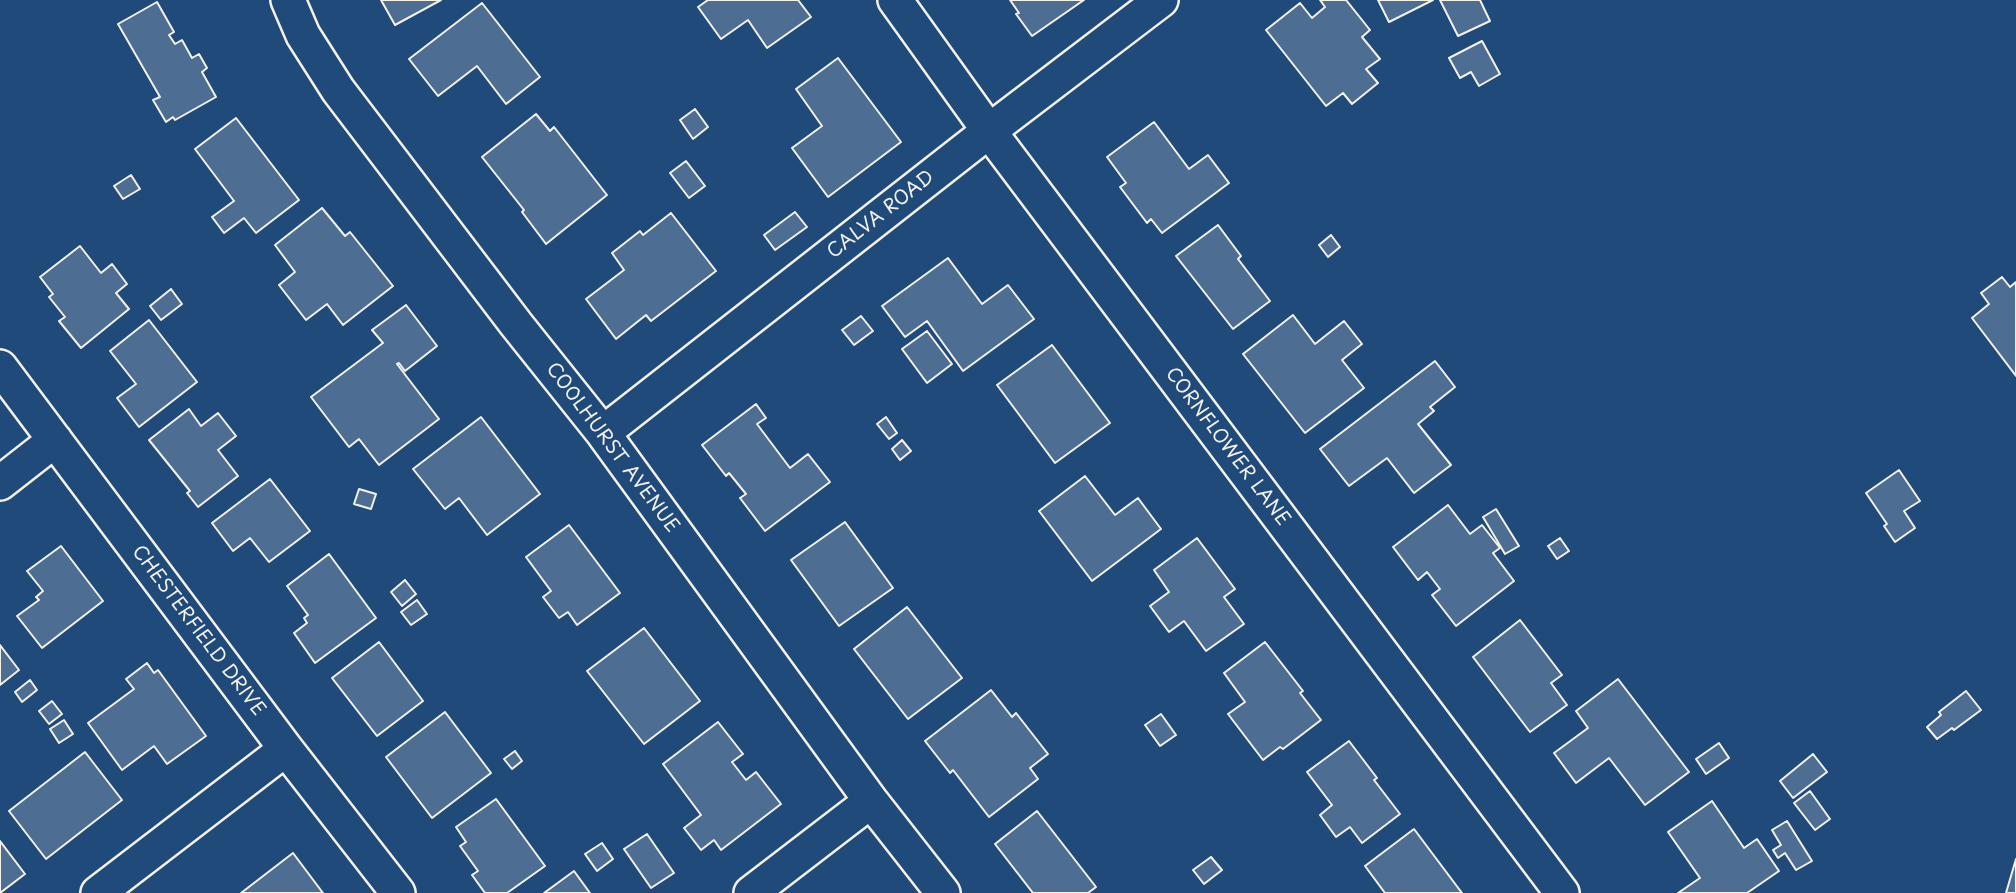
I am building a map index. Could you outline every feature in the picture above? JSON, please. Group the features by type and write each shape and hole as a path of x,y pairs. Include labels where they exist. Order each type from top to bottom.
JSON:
{"street":[{"name":"COOLHURST AVENUE","path":"288,0 303,35 338,90 603,433 871,801 943,893"},
{"name":"CORNFLOWER LANE","path":"895,0 989,131 1562,893"},
{"name":"CALVA ROAD","path":"603,433 1161,0"},
{"name":"CHESTERFIELD DRIVE","path":"0,367 285,749 398,893"},
{"path":"0,483 55,440"},
{"path":"98,893 285,749"},
{"path":"751,893 871,801"}],"building":[{"path":"381,0 441,0 395,25"},
{"path":"708,0 798,0 811,17 767,48 748,20 721,39 698,7"},
{"path":"1010,0 1084,0 1032,36 1016,14 1019,13"},
{"path":"1320,0 1346,0 1370,30 1362,37 1380,59 1366,69 1378,83 1352,104 1343,93 1326,106 1266,30 1300,3 1312,18 1325,7"},
{"path":"1378,0 1433,0 1389,22"},
{"path":"1440,0 1480,0 1490,21 1458,36"},
{"path":"157,2 174,32 169,35 175,44 182,40 192,58 199,54 207,68 202,72 216,97 175,120 173,117 166,122 153,100 160,97 118,24"},
{"path":"482,3 540,77 506,104 477,66 438,96 409,59"},
{"path":"1482,41 1500,74 1479,86 1471,72 1460,78 1449,58"},
{"path":"838,58 901,142 828,197 792,148 822,126 796,89"},
{"path":"695,109 708,127 693,139 680,120"},
{"path":"536,114 550,131 554,127 607,195 546,244 522,212 524,210 482,157"},
{"path":"236,118 299,200 256,233 244,218 224,233 212,217 234,201 195,149"},
{"path":"1154,122 1189,169 1208,155 1229,183 1162,233 1151,219 1147,223 1120,187 1126,183 1107,157"},
{"path":"686,161 705,186 689,198 670,173"},
{"path":"131,175 140,189 123,199 114,186"},
{"path":"322,208 345,236 350,232 393,286 343,325 327,304 306,320 279,285 295,272 275,245"},
{"path":"795,212 807,227 775,250 764,235"},
{"path":"671,213 716,271 651,321 646,315 616,339 586,299 624,270 612,253 640,231 643,235"},
{"path":"1218,225 1241,256 1238,259 1270,301 1233,329 1176,256"},
{"path":"1331,235 1340,247 1328,257 1319,245"},
{"path":"80,246 101,273 112,264 127,284 116,293 129,309 81,348 59,321 65,317 49,297 53,294 40,277"},
{"path":"948,258 982,304 1008,285 1034,319 963,371 927,321 905,337 882,306"},
{"path":"2002,277 2010,287 2016,282 2016,376 1972,318 1989,304 1981,293"},
{"path":"171,289 182,304 161,320 150,306"},
{"path":"406,305 437,346 405,371 397,364 439,419 379,465 359,439 349,447 311,397 383,343 372,330"},
{"path":"1293,315 1315,344 1344,321 1362,344 1342,360 1364,388 1305,433 1243,354"},
{"path":"861,316 873,331 854,345 842,330"},
{"path":"149,320 197,382 139,427 117,398 136,384 110,351"},
{"path":"927,331 952,364 927,383 902,349"},
{"path":"1052,345 1110,423 1055,463 997,385"},
{"path":"1435,361 1455,387 1430,407 1434,411 1418,424 1451,465 1414,493 1387,458 1349,486 1320,449"},
{"path":"756,404 766,418 757,424 790,468 808,454 830,482 765,531 740,498 746,494 729,473 726,476 702,445"},
{"path":"189,409 201,426 218,413 236,436 218,450 238,476 198,507 187,493 190,491 149,440"},
{"path":"481,417 540,494 487,535 459,498 445,509 413,469"},
{"path":"886,417 897,433 889,439 877,424"},
{"path":"902,440 911,451 900,460 892,449"},
{"path":"1899,470 1920,501 1904,511 1915,528 1895,542 1884,526 1887,524 1866,493"},
{"path":"1085,476 1115,515 1138,498 1161,529 1092,581 1039,511"},
{"path":"270,479 310,531 269,562 250,538 233,551 212,523"},
{"path":"359,489 376,494 371,509 354,504"},
{"path":"1448,505 1470,534 1482,525 1500,548 1493,553 1514,581 1456,626 1432,595 1440,589 1427,572 1418,580 1393,547"},
{"path":"1496,509 1519,546 1505,554 1483,517"},
{"path":"845,522 893,588 839,626 791,560"},
{"path":"569,525 620,593 577,625 568,612 559,618 543,597 551,591 526,557"},
{"path":"1197,538 1235,589 1224,597 1244,624 1206,651 1184,621 1169,632 1150,606 1169,592 1154,570"},
{"path":"1560,538 1569,551 1557,559 1548,546"},
{"path":"61,546 103,601 42,648 17,616 39,600 36,597 43,591 27,571"},
{"path":"329,554 376,618 315,663 294,633 307,623 304,618 308,615 287,586"},
{"path":"405,580 416,594 402,606 391,592"},
{"path":"417,600 427,614 411,625 401,612"},
{"path":"907,607 962,678 908,719 854,649"},
{"path":"1520,620 1562,675 1551,683 1567,705 1530,732 1473,657"},
{"path":"644,628 700,701 644,744 587,671"},
{"path":"379,642 423,701 377,736 332,678"},
{"path":"1265,642 1303,691 1300,693 1321,720 1283,749 1280,747 1263,760 1228,714 1245,702 1224,673"},
{"path":"0,645 19,670 0,685"},
{"path":"147,663 154,673 158,670 206,736 167,764 154,746 122,770 88,723 134,689 126,679"},
{"path":"1618,679 1689,772 1645,805 1609,758 1576,783 1554,753 1588,728 1576,711"},
{"path":"30,680 37,690 22,702 15,692"},
{"path":"991,690 1012,717 1016,713 1048,754 1030,768 1038,779 989,817 953,770 950,773 925,741"},
{"path":"1966,691 1981,710 1937,739 1927,727 1941,715 1939,712"},
{"path":"52,701 62,714 49,724 39,711"},
{"path":"445,712 491,773 432,818 386,757"},
{"path":"1161,714 1176,735 1160,746 1145,725"},
{"path":"64,720 73,734 59,743 50,729"},
{"path":"718,722 743,754 732,762 746,780 756,772 781,804 721,850 714,840 701,850 684,828 701,815 663,764"},
{"path":"1349,741 1400,814 1362,843 1350,827 1336,837 1320,815 1332,805 1307,772"},
{"path":"1719,743 1729,758 1706,774 1696,759"},
{"path":"515,751 522,761 512,769 504,759"},
{"path":"85,752 122,800 46,859 9,811"},
{"path":"1813,754 1827,772 1793,798 1780,781"},
{"path":"1810,791 1830,819 1815,830 1794,803"},
{"path":"496,799 545,866 507,893 485,893 472,875 478,871 460,846 466,842 456,827"},
{"path":"1712,801 1744,848 1757,839 1779,871 1747,893 1678,893 1700,878 1668,832"},
{"path":"1037,811 1096,887 1088,893 1033,893 995,844"},
{"path":"1787,821 1812,861 1796,870 1785,853 1778,858 1773,850 1781,845 1772,830"},
{"path":"1414,829 1462,893 1385,893 1365,866"},
{"path":"647,834 674,873 651,888 624,849"},
{"path":"0,841 25,874 0,893"},
{"path":"602,843 613,859 597,871 585,854"},
{"path":"293,853 323,893 241,893"},
{"path":"1211,857 1222,870 1204,884 1193,870"},
{"path":"2016,859 2016,893 2006,893"},
{"path":"574,871 590,893 544,893"}]}
